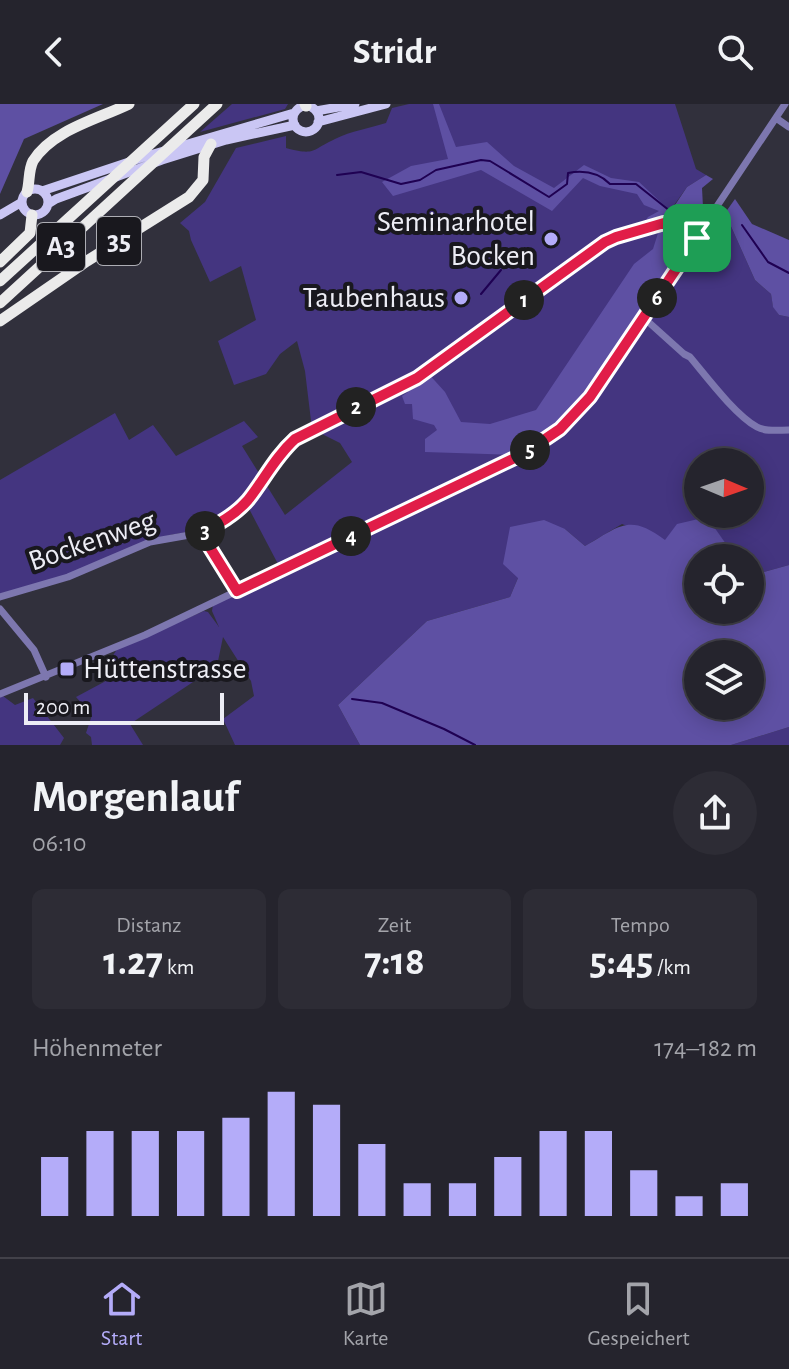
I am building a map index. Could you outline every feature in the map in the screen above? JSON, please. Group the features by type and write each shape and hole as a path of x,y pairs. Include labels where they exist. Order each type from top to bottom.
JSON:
{"highway":[{"path":"0,262 30,233 26,204 33,163 46,148 70,130 129,104"},
{"name":"A3","path":"0,281 194,104"},
{"name":"A3","path":"0,303 217,104"},
{"name":"35","path":"0,321 193,195 204,178 204,157 211,144"}],"main road":[{"path":"312,111 355,104"},
{"path":"0,215 26,204 35,189 42,191 150,155 294,113 386,104"},
{"path":"294,113 295,125 300,130 308,131 314,128 312,111"},
{"path":"26,204 40,214 48,204 92,185 211,144 295,125"},
{"path":"42,191 48,204"}],"street":[{"path":"0,694 145,635 536,446 560,429 581,409 644,318 785,104"},
{"path":"776,118 789,127"},
{"name":"Bockenweg","path":"0,597 68,577 150,542 201,533 224,520 246,503 282,451 295,439 417,378 605,242 664,223 681,227 697,238"},
{"path":"644,318 690,357 753,424 766,430 789,430"},
{"name":"Bockenweg","path":"201,533 237,591"},
{"path":"0,609 34,650 46,677"}],"shaded area":[{"path":"0,104 103,104 24,139 0,194"},
{"path":"232,104 288,104 285,109 200,132"},
{"path":"409,104 675,104 696,169 706,175 687,187 672,208 698,226 515,455 278,564 243,502 223,518 199,530 170,535 71,574 0,594 0,480 115,413 129,440 153,425 176,456 244,421 258,437 242,446 285,515 352,462 340,443 312,429 305,371 297,341 280,354 266,374 234,385 218,341 256,320 241,266 210,282 189,231 180,223 205,202 236,148 286,136 286,148 313,151 347,134 386,123 392,108"},
{"path":"433,104 439,104 456,147 487,142 514,166 554,188 584,165 611,178 639,182 668,209 673,208 687,187 706,175 713,179 702,188 703,207 709,213 566,421 515,455 425,452 425,439 437,430 434,425 413,419 412,404 405,404 402,396 408,392 404,384 426,371 445,392 461,422 490,424 536,410 634,264 653,249 659,230 644,224 648,217 659,211 644,205 637,194 600,186 583,178 552,211 481,170 393,196 382,182 411,166 448,159"},
{"path":"735,199 752,224 789,240 789,317 779,315 773,307 771,294 755,280 725,213"},
{"path":"716,209 725,213 755,280 771,294 773,306 779,315 789,317 789,565 764,572 764,544 726,544 714,528 764,528 764,448 684,448 684,528 687,528 665,541 622,524 585,546 565,529 518,578 510,597 427,621 338,705 360,745 235,745 223,719 254,696 251,681 223,637 217,666 130,724 143,745 92,745 91,737 86,733 92,715 76,697 117,675 111,659 117,649 204,611 219,627 212,611 213,605 549,438 569,425 587,407"},
{"path":"544,520 565,529 585,546 625,525 642,527 665,540 677,524 684,522 684,528 715,528 726,544 684,544 684,624 764,624 764,572 789,565 789,727 731,745 360,745 338,705 427,621 510,597 518,578 503,564 510,527"},
{"path":"0,697 15,705 33,698 64,738 60,745 0,745"},
{"path":"789,727 789,745 731,745"}],"waterway":[{"path":"337,175 361,172 401,184 420,180 436,170 481,160 490,161 549,197 567,184 568,173 585,172 596,174 610,184 636,184 675,215 701,210"},
{"path":"742,225 768,262 789,273"},
{"path":"481,294 501,270"},
{"path":"352,699 382,703 475,745"}],"place":[{"name":"Seminarhotel Bocken","path":"551,239"},
{"name":"Taubenhaus","path":"461,298"},
{"name":"Hüttenstrasse","path":"67,669"}],"route":[{"path":"664,223 681,227 697,238 590,397 549,438 523,454 237,591 201,533 246,503 282,451 295,439 417,378 605,242 664,223"}]}
